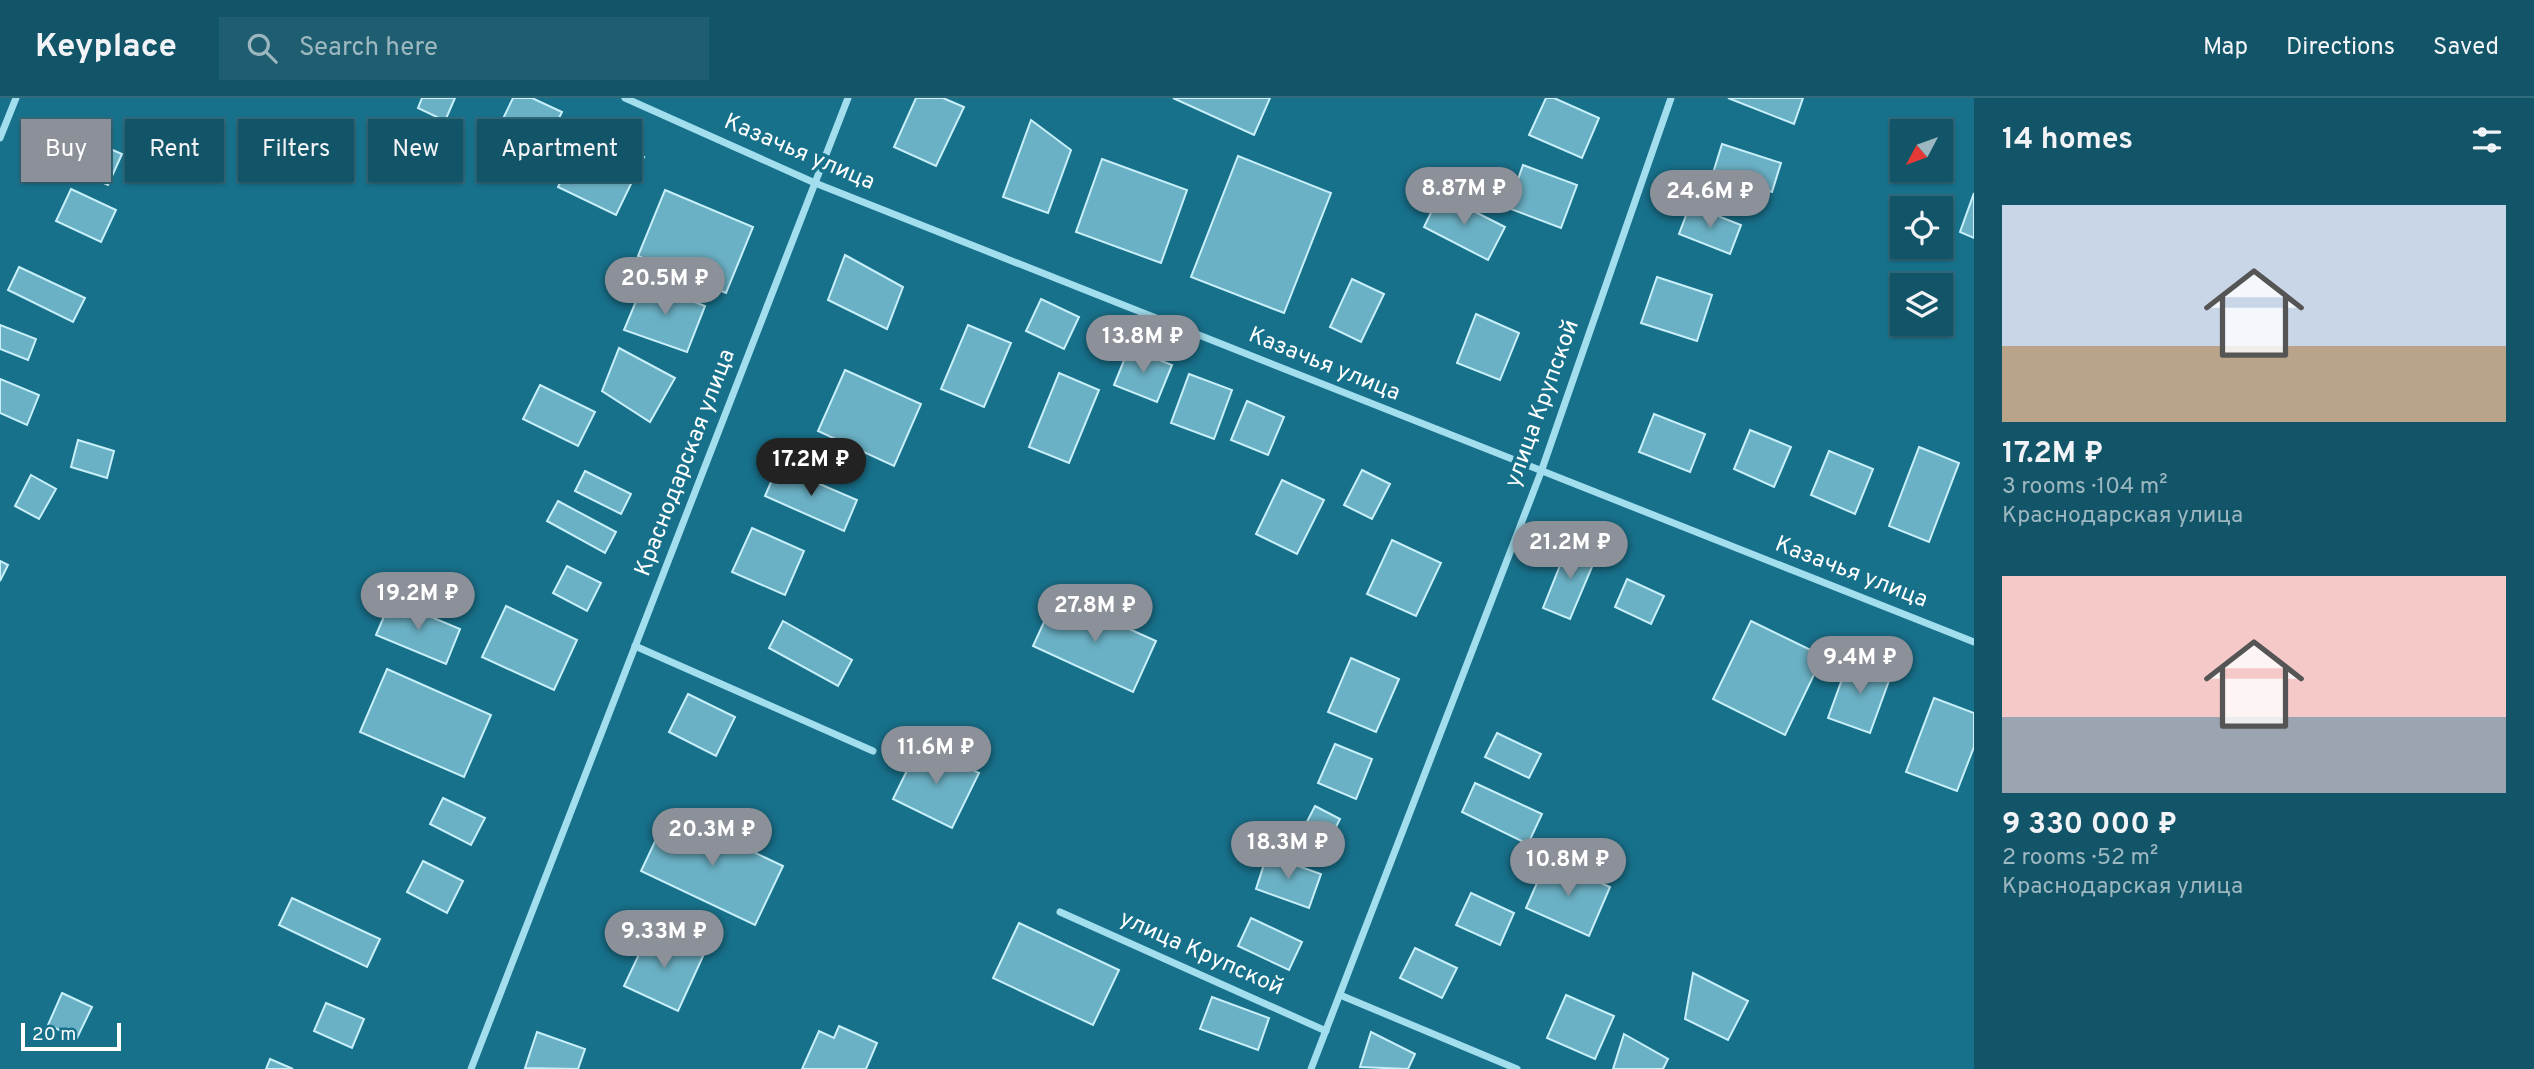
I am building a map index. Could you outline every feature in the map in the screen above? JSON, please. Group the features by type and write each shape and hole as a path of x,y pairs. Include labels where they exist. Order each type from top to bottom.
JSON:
{"street":[{"path":"0,138 16,98"},
{"name":"Казачья улица","path":"625,98 815,183 1974,642"},
{"name":"Краснодарская улица","path":"471,1069 848,98"},
{"name":"улица Крупской","path":"1311,1069 1541,472 1671,98"},
{"path":"635,646 873,751"},
{"name":"улица Крупской","path":"1060,912 1326,1031"},
{"path":"1340,995 1517,1069"}],"building":[{"path":"422,98 455,98 446,119 418,108"},
{"path":"513,98 532,98 562,112 558,119 503,119"},
{"path":"916,98 943,98 964,107 936,166 894,147"},
{"path":"1173,98 1270,98 1254,135"},
{"path":"1546,98 1554,98 1599,118 1582,158 1529,135"},
{"path":"1728,98 1803,98 1794,124"},
{"path":"1031,120 1071,150 1048,213 1003,197"},
{"path":"1722,144 1781,163 1772,192 1713,173"},
{"path":"111,149 122,154 111,178"},
{"path":"1238,156 1331,193 1284,313 1191,277"},
{"path":"1102,159 1187,190 1161,263 1076,232"},
{"path":"1523,165 1577,185 1561,228 1508,208"},
{"path":"560,182 632,182 616,215 558,187"},
{"path":"71,189 116,210 101,242 56,221"},
{"path":"665,190 753,227 726,293 638,256"},
{"path":"1974,193 1974,238 1960,232"},
{"path":"1440,194 1505,227 1488,260 1424,227"},
{"path":"1690,205 1741,225 1730,254 1679,234"},
{"path":"845,255 903,287 887,329 828,300"},
{"path":"19,267 85,298 73,322 8,290"},
{"path":"1657,277 1712,295 1697,341 1641,323"},
{"path":"1352,279 1384,294 1361,342 1330,327"},
{"path":"644,282 705,306 687,352 624,330"},
{"path":"1041,299 1079,317 1064,349 1026,331"},
{"path":"1476,314 1519,333 1500,380 1457,363"},
{"path":"0,325 36,339 28,360 0,349"},
{"path":"968,325 1011,343 984,407 941,389"},
{"path":"619,348 675,378 650,422 602,391"},
{"path":"1129,348 1172,365 1157,402 1114,385"},
{"path":"845,370 921,404 894,466 818,431"},
{"path":"1059,373 1099,390 1069,463 1029,447"},
{"path":"1189,374 1232,390 1214,439 1171,423"},
{"path":"0,379 39,395 27,425 0,413"},
{"path":"540,385 595,412 578,446 523,419"},
{"path":"1247,401 1284,417 1268,455 1231,440"},
{"path":"1654,414 1705,434 1690,472 1639,452"},
{"path":"1750,430 1791,447 1774,487 1734,469"},
{"path":"78,440 114,451 107,478 71,467"},
{"path":"1919,447 1959,463 1929,542 1889,526"},
{"path":"1829,451 1873,469 1855,514 1811,495"},
{"path":"778,466 857,500 844,531 765,496"},
{"path":"1362,470 1390,484 1372,519 1344,505"},
{"path":"585,471 631,494 621,514 575,491"},
{"path":"31,475 56,489 39,519 15,506"},
{"path":"1282,480 1324,500 1297,554 1256,534"},
{"path":"558,501 616,532 605,553 547,521"},
{"path":"752,528 804,551 785,595 732,572"},
{"path":"1392,540 1441,563 1416,616 1367,594"},
{"path":"1569,543 1597,555 1570,619 1543,608"},
{"path":"0,561 8,565 0,581"},
{"path":"567,566 601,583 587,611 553,593"},
{"path":"1627,579 1664,596 1651,624 1615,607"},
{"path":"1056,596 1156,641 1133,692 1033,646"},
{"path":"391,600 460,629 446,664 376,635"},
{"path":"506,606 577,640 554,690 482,657"},
{"path":"783,621 852,660 838,686 769,648"},
{"path":"1751,621 1823,656 1785,735 1713,699"},
{"path":"1351,658 1399,679 1376,732 1328,712"},
{"path":"1849,660 1891,675 1870,733 1828,718"},
{"path":"387,669 491,715 464,777 360,732"},
{"path":"688,694 735,717 716,756 669,732"},
{"path":"1934,698 1974,713 1974,747 1957,791 1906,772"},
{"path":"1497,733 1541,754 1529,778 1485,757"},
{"path":"920,744 979,773 952,828 893,799"},
{"path":"1335,744 1372,759 1356,799 1318,783"},
{"path":"1475,783 1542,814 1528,844 1462,812"},
{"path":"443,798 485,818 471,845 430,824"},
{"path":"1315,806 1340,819 1322,855 1297,841"},
{"path":"669,812 783,866 755,925 641,871"},
{"path":"1267,855 1321,874 1309,908 1256,889"},
{"path":"1547,860 1610,887 1589,936 1526,908"},
{"path":"423,861 463,881 447,913 407,892"},
{"path":"1471,893 1514,913 1500,945 1456,925"},
{"path":"292,898 380,939 367,967 279,925"},
{"path":"1251,918 1302,942 1289,970 1238,946"},
{"path":"1019,923 1119,970 1093,1025 993,978"},
{"path":"651,929 704,954 678,1011 624,986"},
{"path":"1415,948 1457,968 1442,998 1400,978"},
{"path":"1693,973 1748,1001 1728,1040 1685,1019"},
{"path":"62,993 92,1007 77,1038 48,1025"},
{"path":"1566,995 1614,1016 1595,1059 1547,1038"},
{"path":"1212,997 1269,1018 1258,1050 1200,1029"},
{"path":"326,1003 364,1019 352,1048 314,1031"},
{"path":"839,1026 877,1043 866,1069 802,1069 819,1031 834,1038"},
{"path":"537,1032 585,1049 578,1069 525,1068"},
{"path":"1371,1032 1415,1054 1408,1069 1360,1067"},
{"path":"1624,1034 1668,1059 1663,1069 1613,1069"},
{"path":"270,1059 293,1069 266,1069"}]}
